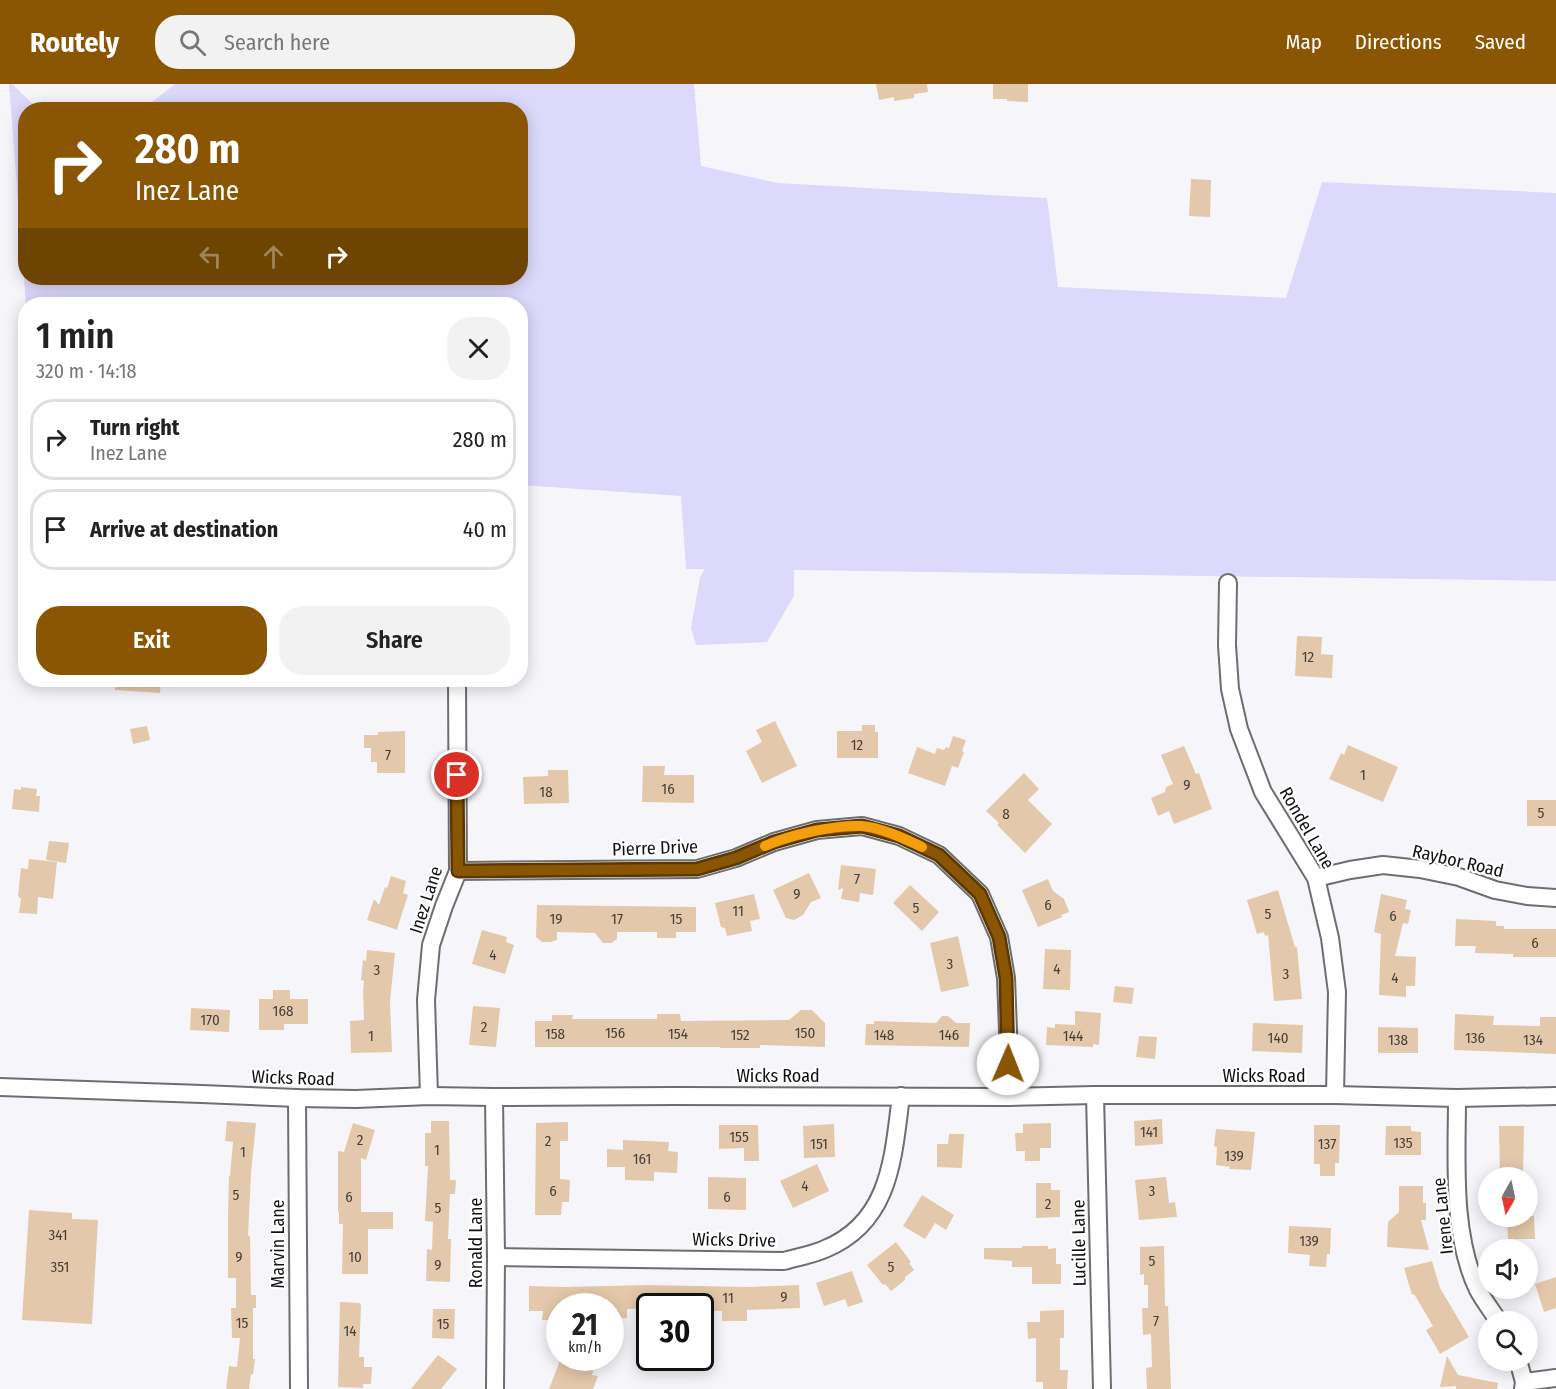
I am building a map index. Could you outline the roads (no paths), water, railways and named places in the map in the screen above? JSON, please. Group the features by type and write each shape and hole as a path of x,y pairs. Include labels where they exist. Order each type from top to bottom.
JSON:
{"street":[{"name":"Rondel Lane","path":"1228,583 1227,645 1230,689 1239,729 1263,792 1316,878 1330,938 1337,992 1335,1095"},
{"name":"Inez Lane","path":"429,1096 426,1000 431,945 458,871 457,687"},
{"name":"Pierre Drive","path":"458,871 697,869 736,858 774,842 817,830 862,826 899,836 939,855 980,894 999,937 1006,978 1008,1097"},
{"name":"Raybor Road","path":"1316,878 1383,865 1420,869 1459,877 1495,890 1556,898"},
{"name":"Wicks Road","path":"0,1088 356,1099 429,1096 1335,1095 1457,1098 1556,1096"},
{"name":"Lucille Lane","path":"1095,1095 1102,1389"},
{"name":"Wicks Drive","path":"496,1257 784,1261 825,1249 856,1232 879,1202 890,1173 901,1096"},
{"name":"Ronald Lane","path":"494,1097 495,1389"},
{"name":"Marvin Lane","path":"297,1098 299,1389"},
{"name":"Irene Lane","path":"1457,1098 1460,1226 1467,1259 1479,1291 1492,1311"},
{"path":"1524,1385 1556,1378"}]}
